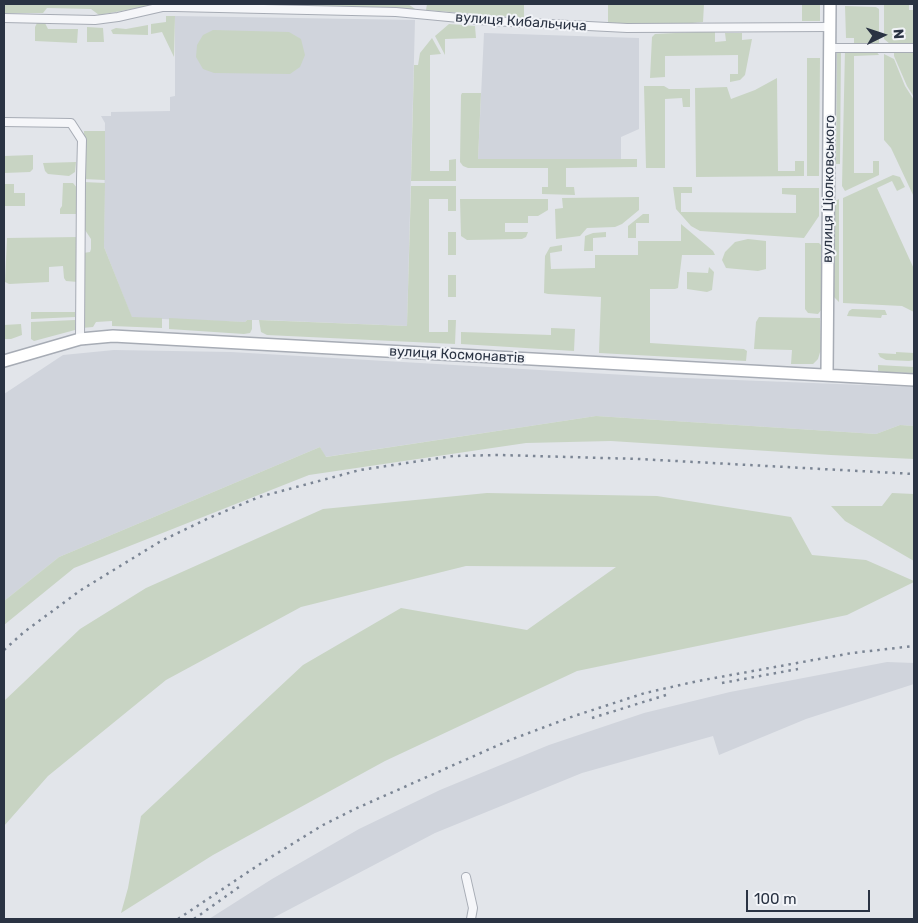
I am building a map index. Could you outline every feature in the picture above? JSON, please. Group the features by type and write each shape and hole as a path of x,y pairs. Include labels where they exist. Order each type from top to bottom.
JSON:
{"street":[{"name":"вулиця Ціолковського","path":"827,374 830,4"},
{"name":"вулиця Кибальчича","path":"4,18 95,20 162,7 175,7 396,12 491,21 627,28 830,27"},
{"path":"830,48 914,48"},
{"path":"4,122 71,123 82,140 80,179 80,338"},
{"name":"вулиця Космонавтів","path":"4,361 80,338 131,336 914,380"},
{"path":"466,878 473,908 471,919"}],"shaded area":[{"path":"175,16 415,20 407,326 264,320 247,320 245,322 132,318 104,247 105,123 101,116 111,116 111,112 170,111 170,97 175,96"},
{"path":"484,33 639,38 639,129 621,137 621,159 478,159"},
{"path":"114,350 231,352 660,377 914,387 914,426 900,425 876,434 596,416 325,457 320,447 59,557 4,601 4,394 63,355"},
{"path":"887,662 914,663 914,684 806,719 719,755 713,736 582,773 435,833 271,919 209,919 272,879 359,829 440,790 549,745 644,713 730,692"}],"green space":[{"path":"4,4 159,4 99,15 91,9 47,8 43,13 4,13"},
{"path":"297,4 408,4 418,11 387,8 300,6"},
{"path":"427,4 524,4 524,18 426,10"},
{"path":"608,4 704,4 703,22 682,24 608,23"},
{"path":"802,4 820,4 820,21 802,21"},
{"path":"884,4 909,4 909,10 914,10 914,44 890,44 884,39"},
{"path":"845,6 876,7 879,9 879,44 854,45 854,38 846,38"},
{"path":"166,16 175,16 174,57 162,32 151,34 151,24 166,22"},
{"path":"37,23 45,23 48,29 78,29 77,43 35,41 35,27"},
{"path":"449,24 475,26 476,38 445,39 445,55 435,36"},
{"path":"148,25 148,35 113,34 111,30 116,28 126,29"},
{"path":"87,27 103,28 104,42 87,42"},
{"path":"213,30 289,32 301,39 305,55 300,67 290,74 214,73 203,69 196,57 197,45 203,35"},
{"path":"715,31 715,42 726,41 725,33 742,33 742,40 752,39 745,75 740,80 730,82 730,74 738,74 738,55 665,56 665,77 650,78 652,37 655,34"},
{"path":"432,38 441,54 430,55 430,171 449,171 449,160 456,159 456,181 411,181 414,65 418,65 420,53"},
{"path":"841,50 840,164 836,164 837,52"},
{"path":"845,50 876,51 879,55 854,56 854,173 873,173 873,161 879,161 879,175 845,191 842,186"},
{"path":"894,51 914,52 914,97 907,86 894,56"},
{"path":"884,54 894,59 905,86 914,100 914,197 891,148 884,140"},
{"path":"807,58 820,58 819,176 807,176"},
{"path":"777,78 778,171 795,171 795,161 804,161 804,176 696,177 695,88 727,87 731,99 755,90"},
{"path":"644,86 690,89 690,107 683,107 682,98 665,99 665,168 646,168"},
{"path":"462,93 481,93 478,159 637,159 637,167 566,168 566,187 574,187 575,195 542,194 542,187 548,187 548,168 468,168 463,166 460,162"},
{"path":"84,131 105,131 105,180 83,179 85,171"},
{"path":"33,155 33,169 30,172 4,173 4,156"},
{"path":"76,162 75,172 69,176 48,174 43,163"},
{"path":"893,175 900,177 905,187 897,191 892,181 877,188 914,269 914,312 902,306 843,303 843,198"},
{"path":"83,182 105,183 104,247 132,317 162,318 162,328 112,326 112,321 96,322 93,327 82,328 83,253 90,252 91,249 91,239 83,227"},
{"path":"63,183 73,183 78,189 78,214 60,214"},
{"path":"4,184 14,184 14,193 25,193 25,206 4,206"},
{"path":"411,186 456,186 456,211 448,211 448,199 429,199 429,332 448,332 448,320 456,320 455,344 267,335 261,332 259,320 407,326"},
{"path":"673,187 692,187 692,193 681,193 681,212 796,213 796,195 782,194 782,188 819,188 819,216 804,238 700,231 691,226 676,209"},
{"path":"639,197 639,210 622,224 615,227 587,228 580,236 556,239 555,209 563,208 562,198"},
{"path":"460,199 548,199 548,210 538,216 528,216 528,223 505,223 505,232 528,232 526,237 522,239 467,240 461,236"},
{"path":"839,199 839,302 834,297 835,201"},
{"path":"643,214 649,214 649,223 636,223 636,238 628,238 628,226"},
{"path":"681,224 713,251 715,255 682,255 678,288 650,289 650,343 744,349 747,351 746,361 599,353 601,297 544,293 545,256 550,247 562,245 562,251 550,253 551,269 595,268 595,255 638,255 638,241 681,241"},
{"path":"448,232 456,232 456,255 448,255"},
{"path":"606,232 606,237 593,238 593,251 584,251 585,236"},
{"path":"78,237 78,282 66,281 63,266 49,267 49,282 9,284 5,282 7,238"},
{"path":"748,239 766,241 766,269 758,271 726,268 722,260 725,252 735,242"},
{"path":"805,243 819,243 822,246 822,309 818,314 808,313 805,309"},
{"path":"709,267 714,272 712,290 707,292 687,289 687,272 708,273"},
{"path":"448,275 456,275 456,297 448,297"},
{"path":"852,309 885,310 887,315 882,315 881,318 847,316"},
{"path":"31,312 75,312 75,317 31,319"},
{"path":"759,317 820,318 821,349 818,359 813,364 791,364 792,350 754,349 756,322"},
{"path":"169,318 245,322 252,320 252,329 250,333 244,334 169,329"},
{"path":"75,320 75,330 34,341 31,339 31,322"},
{"path":"21,324 22,335 11,339 4,339 4,325"},
{"path":"551,328 575,329 574,351 461,344 461,332 551,335"},
{"path":"896,352 914,353 914,360 886,360 880,357 878,353 896,354"},
{"path":"878,365 914,367 914,373 878,372"},
{"path":"596,416 876,434 900,425 914,426 914,459 611,441 526,443 309,475 74,568 4,625 4,601 59,557 320,447 326,457"},
{"path":"487,493 657,496 791,517 812,555 866,560 914,582 847,615 577,671 385,761 213,855 121,913 128,888 141,816 303,665 401,608 527,630 616,567 466,566 301,607 166,680 48,776 4,826 4,701 80,629 146,588 323,509"},
{"path":"892,493 914,494 914,561 845,521 831,506 882,506"}],"railway":[{"path":"4,650 24,632 81,590 161,541 259,497 360,470 453,456 499,455 639,459 914,474"},
{"path":"178,919 263,862 323,825 510,740 574,716 645,693 698,681 852,653 914,646"},
{"path":"722,683 798,669"},
{"path":"592,718 666,695"},
{"path":"194,919 239,887"}]}
